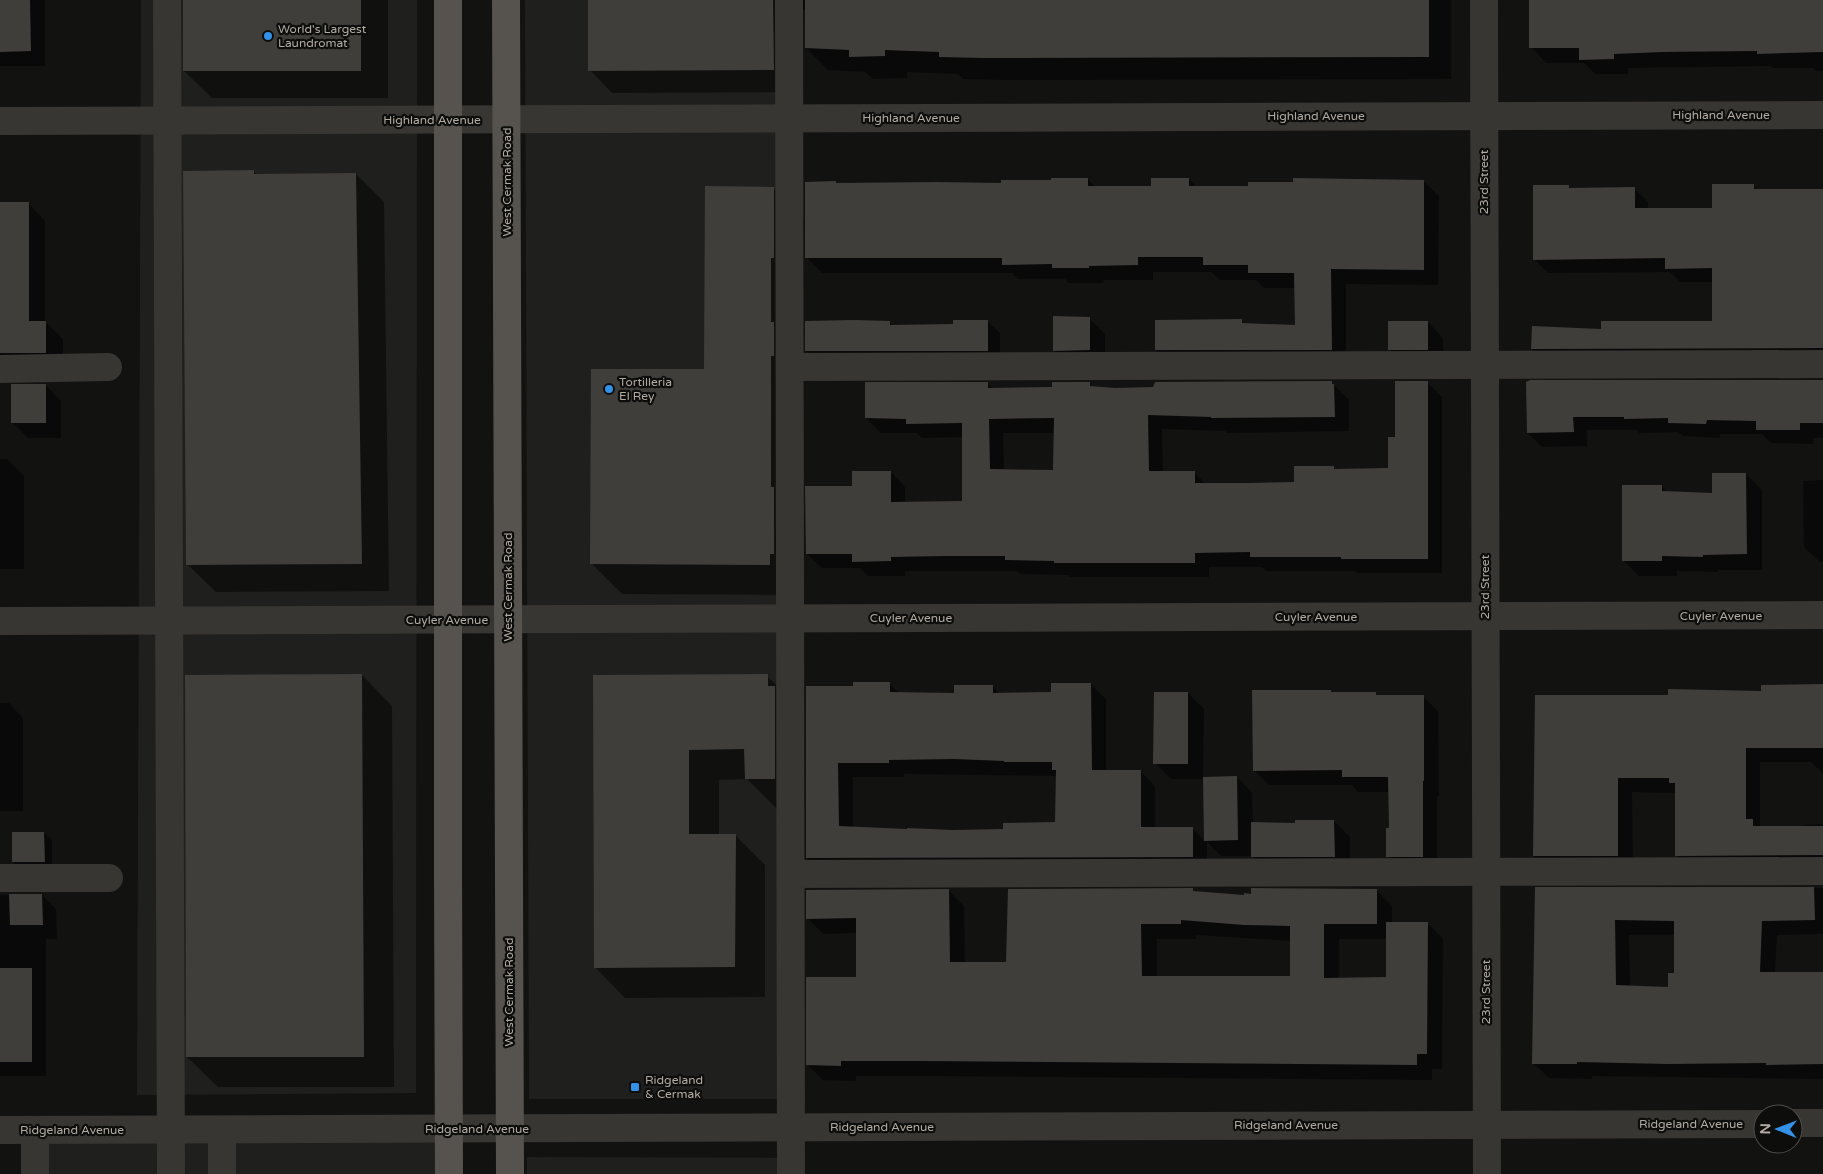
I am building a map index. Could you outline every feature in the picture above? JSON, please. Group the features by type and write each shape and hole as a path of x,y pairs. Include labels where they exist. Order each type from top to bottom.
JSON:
{"main road":[{"path":"448,0 450,1174"},
{"name":"West Cermak Road","path":"506,0 510,1174"}],"street":[{"path":"167,0 170,1174"},
{"path":"789,0 791,1174"},
{"name":"23rd Street","path":"1484,0 1487,1174"},
{"name":"Highland Avenue","path":"0,121 1823,114"},
{"path":"790,367 1823,364"},
{"path":"0,369 108,368"},
{"name":"Cuyler Avenue","path":"0,621 1823,615"},
{"path":"791,874 1823,871"},
{"path":"0,878 109,878"},
{"path":"1803,1123 1823,1123"},
{"name":"Ridgeland Avenue","path":"0,1130 1753,1124"},
{"path":"35,1130 35,1174"},
{"path":"222,1130 222,1174"}],"shaded area":[{"path":"141,0 417,0 416,1093 137,1095"},
{"path":"525,0 801,0 805,1099 529,1099"},
{"path":"446,1133 446,1174 28,1174 28,1136"},
{"path":"527,1157 803,1158 803,1174 527,1174"}],"building":[{"path":"0,0 30,0 31,51 0,52"},
{"name":"World's Largest Laundromat","path":"183,0 361,0 361,71 183,71"},
{"path":"588,0 773,0 774,70 588,71"},
{"path":"805,0 1429,0 1429,57 983,58 939,57 939,52 885,50 885,56 849,57 849,50 805,48"},
{"path":"1529,0 1823,0 1823,52 1757,54 1757,51 1662,52 1614,54 1614,59 1579,60 1579,48 1529,48"},
{"path":"254,170 254,174 356,173 362,564 186,565 183,171"},
{"path":"1051,178 1088,178 1088,186 1151,186 1151,178 1189,178 1189,186 1248,186 1248,182 1293,182 1293,178 1424,180 1424,270 1331,269 1332,350 1155,350 1155,320 1242,319 1242,323 1295,325 1294,273 1248,273 1248,265 1203,265 1203,257 1138,257 1138,265 1089,266 1089,268 1052,268 1052,264 1002,265 1002,258 805,258 805,182 1001,183 1001,180 1051,180"},
{"path":"1712,184 1754,184 1754,189 1823,189 1823,348 1531,349 1532,326 1601,329 1601,321 1712,321 1712,268 1665,269 1665,258 1533,260 1533,185 1569,185 1569,188 1635,187 1635,208 1712,208"},
{"path":"705,186 774,187 774,258 771,258 771,322 774,322 774,356 771,356 771,487 774,487 774,554 770,554 770,565 590,564 591,369 704,369"},
{"path":"0,202 29,202 29,321 46,321 46,353 0,353"},
{"path":"1053,316 1090,317 1090,350 1053,351"},
{"path":"953,320 988,320 988,351 805,351 805,321 890,321 890,325 953,324"},
{"path":"1388,321 1428,321 1428,350 1388,350"},
{"path":"1530,380 1823,380 1823,423 1800,423 1800,430 1756,430 1756,421 1707,420 1706,424 1668,423 1668,418 1573,417 1574,432 1527,433 1526,382"},
{"path":"1332,381 1332,384 1334,384 1335,417 1211,418 1148,415 1149,471 1195,471 1195,483 1249,483 1294,482 1294,466 1334,466 1334,469 1388,468 1388,437 1395,437 1395,381 1428,381 1428,559 1250,557 1250,552 1195,553 1195,563 1054,563 1054,561 1005,560 1005,556 891,557 891,561 852,562 852,554 806,554 805,486 852,486 852,471 891,471 891,502 962,501 962,423 906,424 906,419 865,418 865,382 988,382 988,388 1052,387 1052,382 1090,382 1090,386 1115,388 1153,387 1155,382","holes":["1054,418 1053,470 990,469 989,419"]},
{"path":"11,384 46,384 46,423 11,423"},
{"path":"1712,473 1746,473 1747,554 1703,555 1703,557 1662,556 1662,561 1622,561 1622,485 1662,485 1662,491 1712,493"},
{"path":"362,674 364,1057 186,1057 185,675"},
{"path":"768,674 768,686 775,686 775,779 745,779 744,749 689,750 689,834 736,834 735,967 594,968 593,675"},
{"path":"853,682 890,682 890,692 954,693 954,685 993,685 993,693 1051,692 1051,683 1091,683 1092,770 1141,770 1141,827 1193,827 1193,857 806,858 806,686 853,686","holes":["954,759 1052,762 1052,770 1056,770 1055,822 1003,823 1003,829 953,830 839,826 838,763 889,763 889,760"]},
{"path":"1823,684 1823,748 1746,748 1746,819 1753,819 1753,826 1823,826 1823,855 1675,856 1675,783 1669,783 1669,778 1618,778 1618,856 1533,856 1535,695 1668,695 1668,689 1761,691 1761,685"},
{"path":"1252,690 1331,690 1331,692 1376,692 1376,695 1424,695 1423,857 1386,857 1386,828 1389,828 1388,777 1342,777 1342,770 1253,771"},
{"path":"1154,692 1188,692 1188,764 1153,764"},
{"path":"1237,776 1238,840 1204,841 1203,777"},
{"path":"1295,820 1334,820 1335,857 1251,857 1251,822 1295,823"},
{"path":"12,832 44,832 45,862 12,862"},
{"path":"1535,887 1814,887 1815,920 1762,921 1760,972 1823,972 1823,1064 1577,1062 1577,1064 1532,1064","holes":["1615,920 1674,921 1674,973 1668,973 1668,987 1616,985"]},
{"path":"1193,888 1193,891 1244,895 1244,893 1251,894 1251,888 1377,889 1377,924 1324,924 1324,978 1386,977 1386,922 1428,922 1427,1054 1417,1054 1417,1065 841,1061 841,1066 806,1065 806,977 856,977 856,918 806,919 806,890 949,889 950,962 1006,962 1008,889","holes":["1181,920 1244,925 1290,926 1290,976 1142,976 1141,924 1181,924"]},
{"path":"9,894 42,894 43,925 10,925"},
{"path":"0,968 32,968 32,1062 0,1062"}],"place":[{"name":"World's Largest Laundromat","path":"268,36"},
{"name":"Tortilleria El Rey","path":"609,389"},
{"name":"Ridgeland & Cermak","path":"635,1087"}]}
